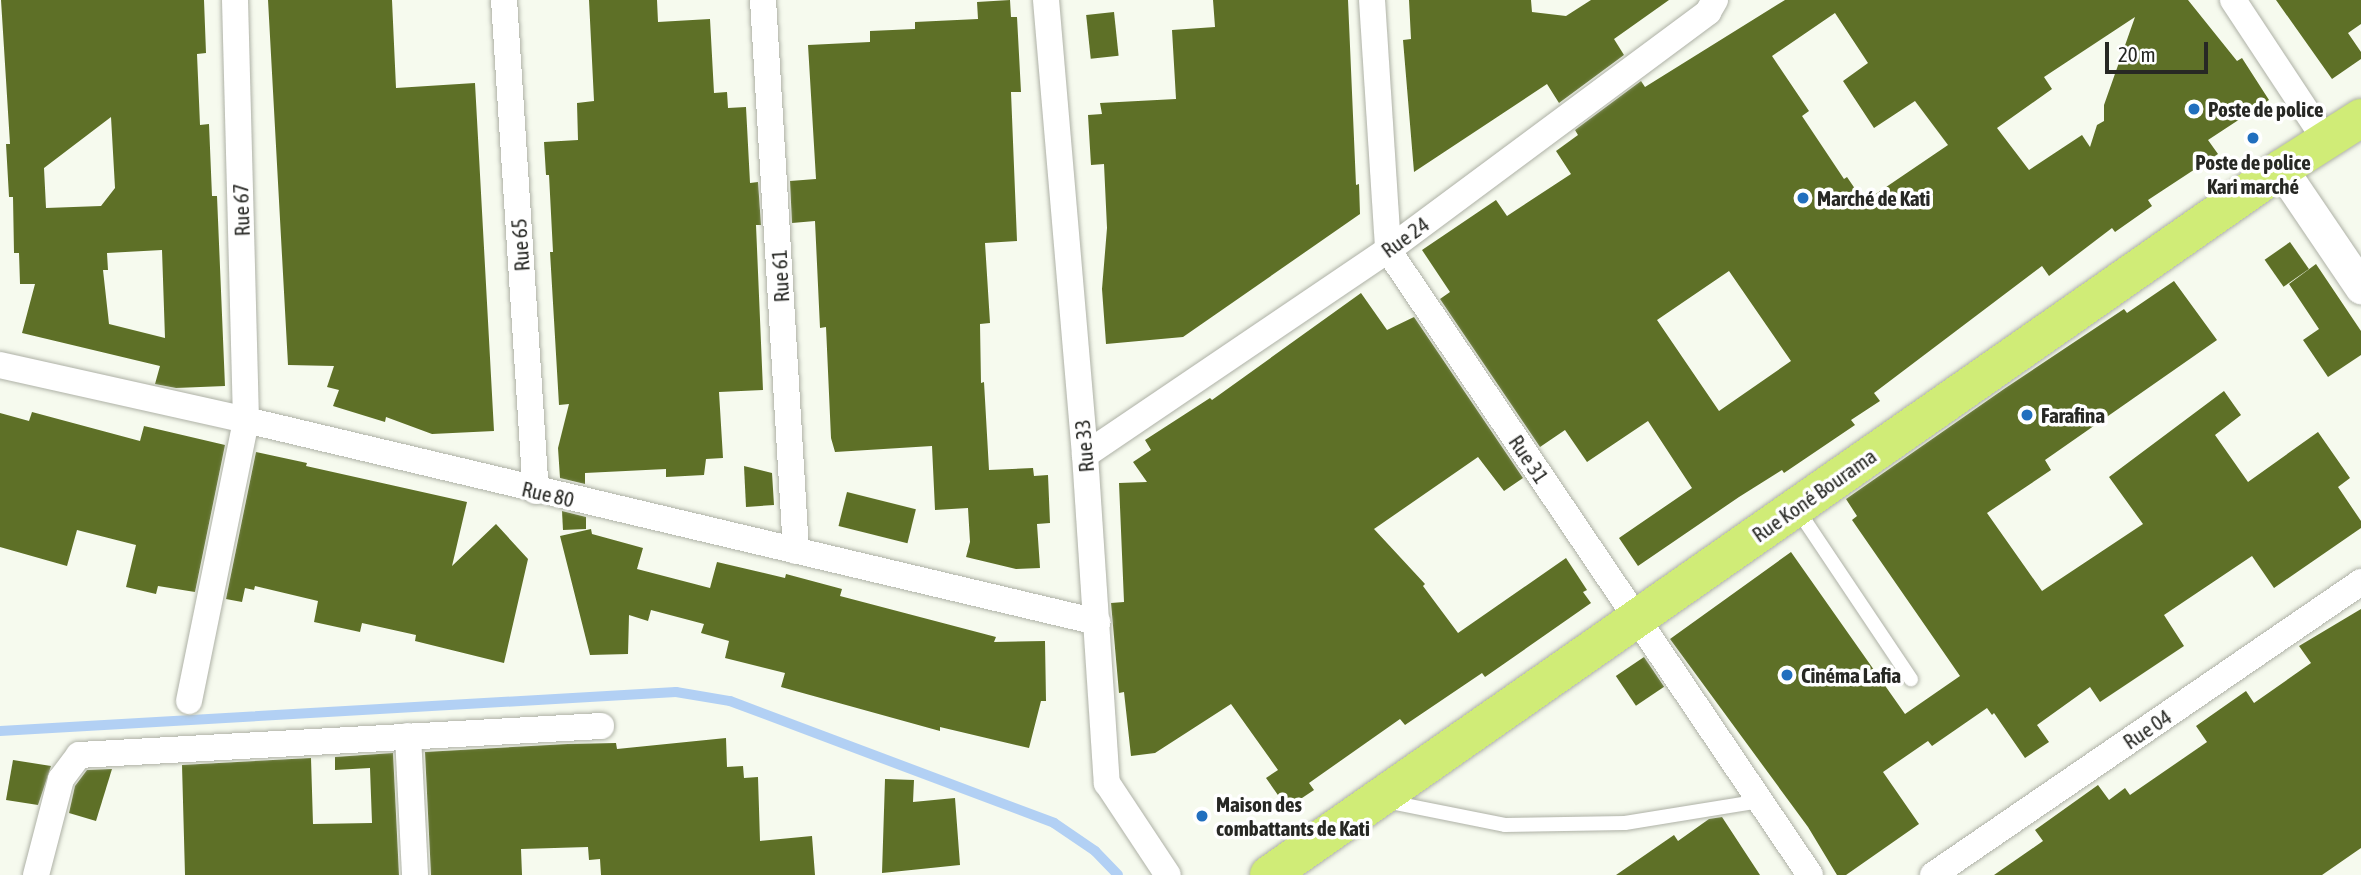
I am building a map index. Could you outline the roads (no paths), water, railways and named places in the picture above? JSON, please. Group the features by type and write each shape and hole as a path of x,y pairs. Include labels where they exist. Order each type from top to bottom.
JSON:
{"highway":[{"name":"Rue Koné Bourama","path":"1269,875 2281,169 2361,118"}],"street":[{"name":"Rue 67","path":"188,701 246,420 235,0"},
{"name":"Rue 65","path":"504,0 536,491"},
{"name":"Rue 61","path":"764,0 796,551"},
{"name":"Rue 33","path":"1046,0 1085,455 1107,783 1168,875"},
{"path":"1371,0 1388,250"},
{"path":"2233,0 2326,141"},
{"name":"Rue 24","path":"1085,455 1388,250 1708,12 1714,2"},
{"path":"2281,169 2361,287"},
{"name":"Rue 31","path":"1388,250 1810,875"},
{"name":"Rue 80","path":"0,365 246,420 536,491 1097,622"},
{"name":"Rue 04","path":"1933,875 2361,582"},
{"path":"36,875 61,779 79,755 601,726"},
{"path":"408,736 415,875"}],"lane":[{"path":"1796,507 1911,679"},
{"path":"1377,800 1505,825 1625,823 1760,802"}],"waterway":[{"path":"0,731 676,692 730,701 1054,823 1095,851 1118,875"}],"place":[{"name":"Poste de police","path":"2194,109"},
{"name":"Poste de police Kari marché","path":"2253,138"},
{"name":"Marché de Kati","path":"1803,198"},
{"name":"Farafina","path":"2027,415"},
{"name":"Cinéma Lafia","path":"1787,675"},
{"name":"Maison des combattants de Kati","path":"1202,816"}]}
